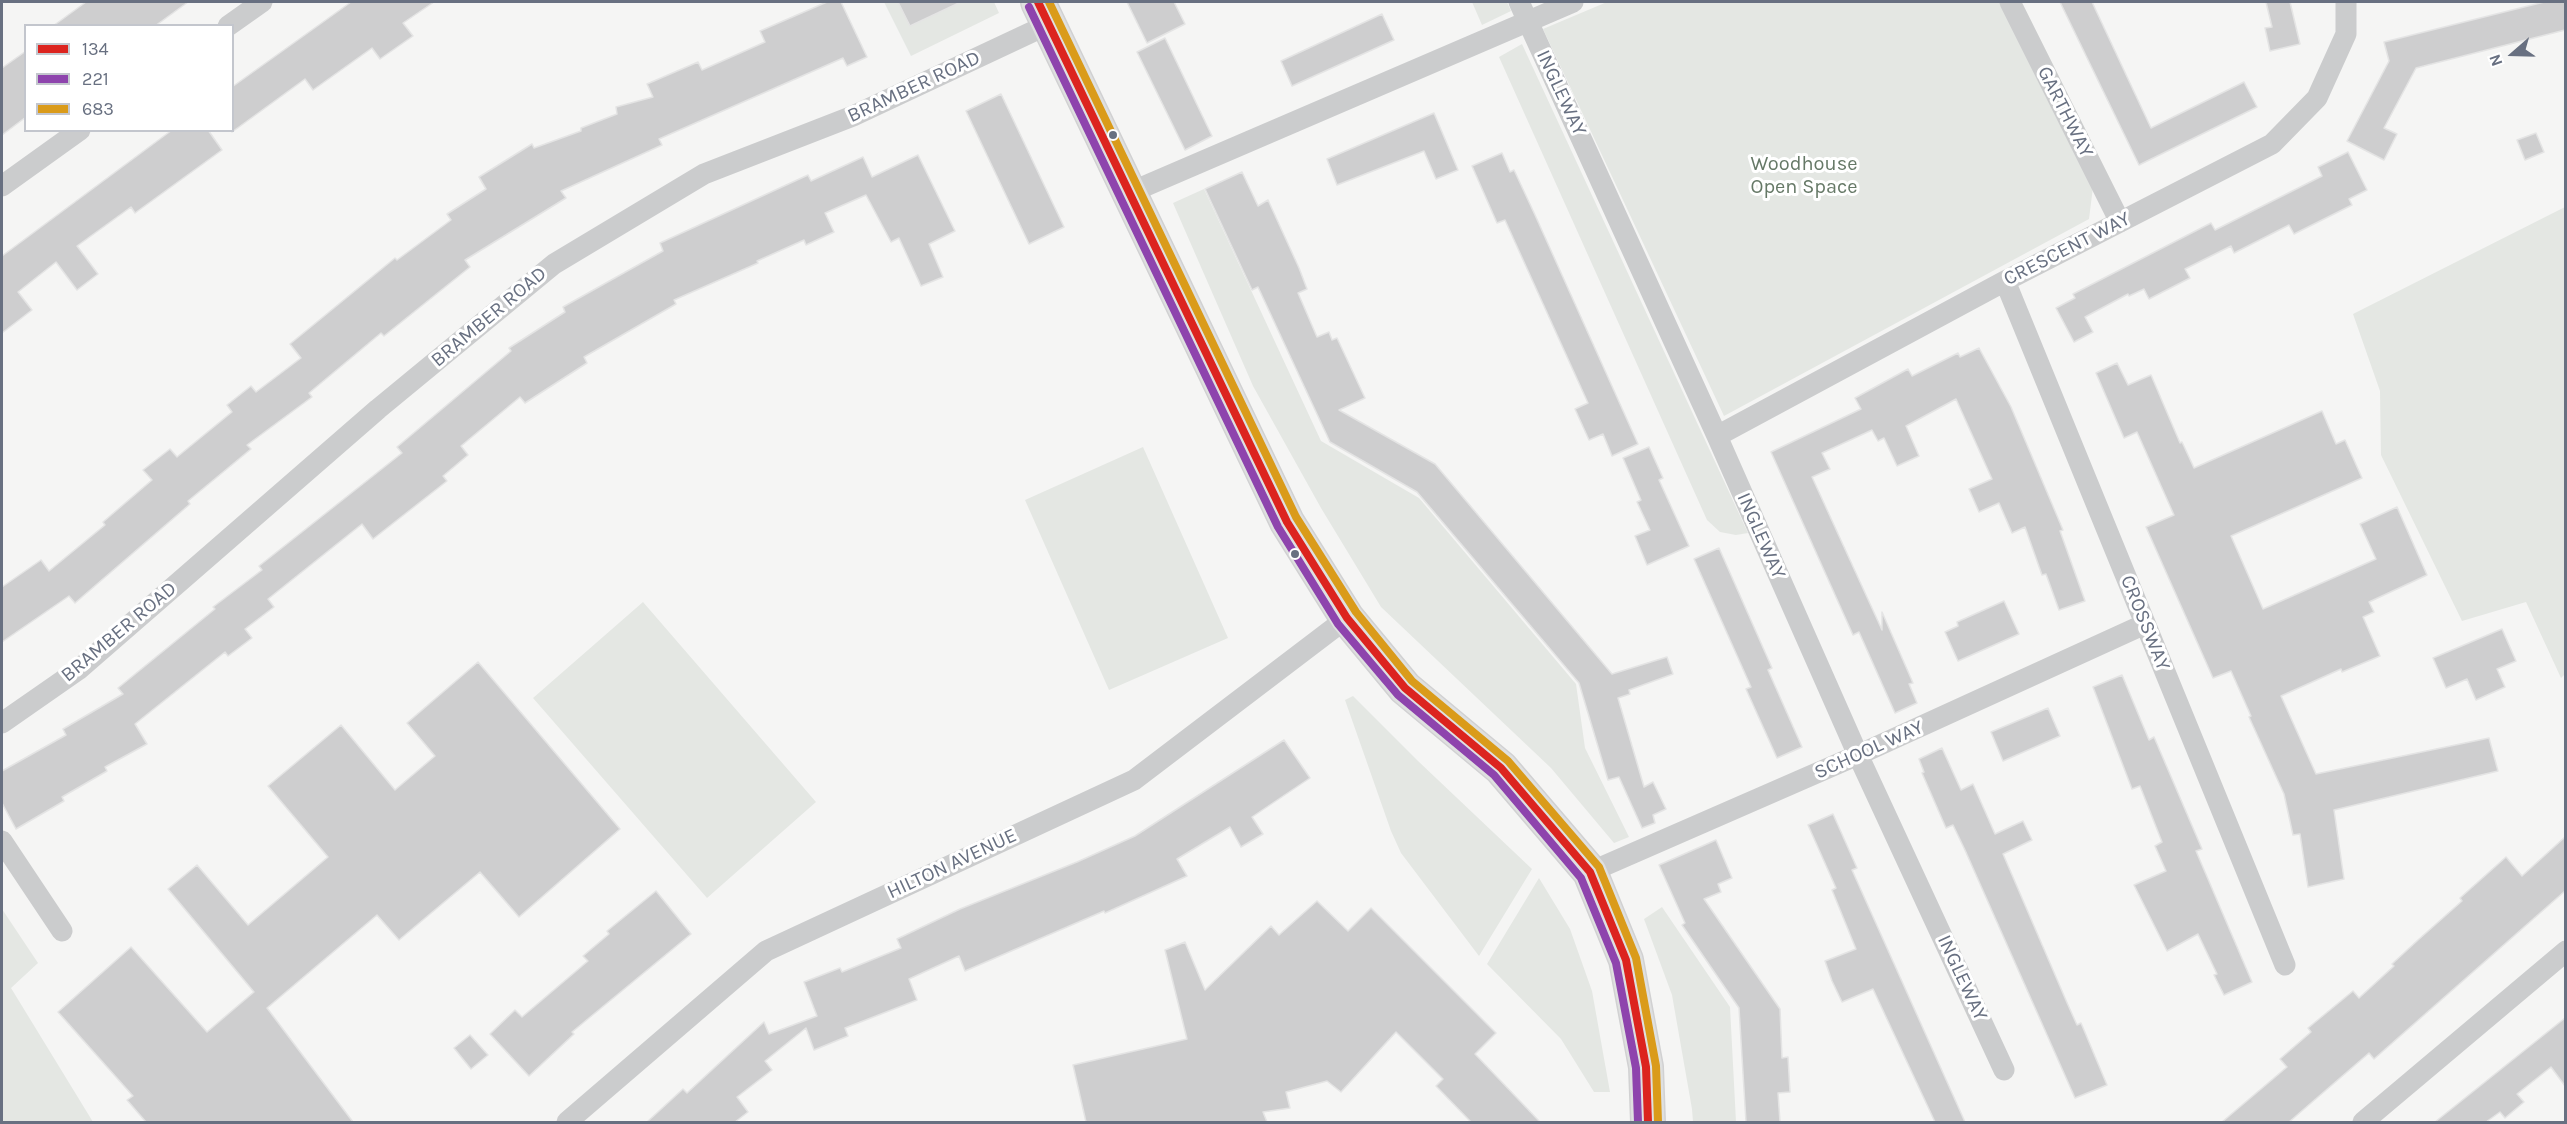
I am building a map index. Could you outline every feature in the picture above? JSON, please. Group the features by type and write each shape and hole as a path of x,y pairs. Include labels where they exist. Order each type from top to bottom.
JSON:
{"main road":[{"path":"1043,13 1287,522 1347,618 1405,688 1501,768 1590,872 1626,960 1646,1067 1648,1122"}],"street":[{"path":"231,24 262,2"},
{"name":"INGLEWAY","path":"1519,2 1717,436 1858,755 2004,1070"},
{"path":"1129,193 1574,2"},
{"name":"GARTHWAY","path":"2010,2 2120,222"},
{"name":"CRESCENT WAY","path":"1717,436 2005,281 2272,144 2317,98 2346,34 2346,2"},
{"name":"BRAMBER ROAD","path":"2,723 78,670 378,409 554,264 704,174 854,116 1043,13"},
{"path":"2,186 77,132"},
{"name":"CROSSWAY","path":"2005,281 2285,966"},
{"name":"HILTON AVENUE","path":"567,1122 766,951 1134,780 1347,618"},
{"name":"SCHOOL WAY","path":"1590,872 1858,755 2145,624"},
{"path":"2,841 62,931"},
{"path":"2363,1122 2565,951"}],"green space":[{"path":"884,2 994,2 999,13 911,56"},
{"path":"1472,2 1507,2 1511,11 1482,25"},
{"name":"Woodhouse Open Space","path":"1607,2 2002,2 2093,187 2089,219 1724,416 1543,29"},
{"path":"1522,44 1748,533 1736,535 1720,532 1707,520 1499,57"},
{"path":"1204,189 1321,441 1419,498 1576,684 1585,748 1629,837 1614,843 1551,768 1381,607 1321,508 1253,386 1173,203"},
{"path":"2565,207 2566,673 2561,678 2526,602 2462,621 2381,455 2380,391 2353,314"},
{"path":"1143,447 1228,638 1109,690 1025,500"},
{"path":"643,602 816,802 707,898 533,698"},
{"path":"1353,696 1532,869 1479,956 1401,853 1391,831 1345,700"},
{"path":"1539,878 1570,929 1592,991 1610,1092 1594,1092 1561,1039 1487,964"},
{"path":"1662,907 1730,1007 1736,1122 1693,1122 1672,995 1644,919"},
{"path":"2,909 38,963 11,988 93,1122 2,1122"}],"building":[{"path":"86,2 188,2 158,24 56,24"},
{"path":"351,2 434,2 403,23 413,36 380,59 372,48 313,90 305,79 234,131 234,86"},
{"path":"827,2 841,2 867,57 847,66 843,58 659,139 662,145 561,191 566,198 465,260 470,267 384,336 381,333 309,393 312,397 247,445 251,449 188,501 190,504 75,603 69,596 2,642 2,587 41,560 49,571 105,525 103,522 152,480 143,470 170,449 177,457 232,412 227,405 251,386 256,392 301,358 290,344 395,258 397,260 451,220 447,214 486,189 479,177 532,144 534,148 581,131 581,128 617,114 616,107 653,97 647,84 698,62 702,70 765,42 760,31"},
{"path":"898,2 961,2 910,26"},
{"path":"1127,2 1174,2 1185,24 1147,43"},
{"path":"2060,2 2092,2 2151,128 2244,82 2257,107 2139,165"},
{"path":"2266,2 2290,2 2300,44 2270,51 2265,28 2272,27"},
{"path":"2544,2 2565,2 2565,30 2416,68 2384,128 2397,134 2384,160 2347,141 2389,61 2384,42"},
{"path":"1382,14 1394,40 1292,86 1281,61"},
{"path":"1165,38 1212,136 1185,150 1137,52"},
{"path":"24,52 24,118 2,135 2,68"},
{"path":"1001,94 1064,227 1029,244 966,111"},
{"path":"1434,113 1458,170 1436,179 1424,151 1337,185 1327,159"},
{"path":"169,132 209,132 222,150 135,213 131,207 77,246 98,274 77,290 56,262 18,292 32,310 2,333 2,256"},
{"path":"2536,133 2544,152 2525,160 2517,140"},
{"path":"2348,152 2367,190 2349,199 2352,205 2294,234 2289,225 2234,253 2231,246 2185,269 2190,278 2149,299 2144,289 2129,296 2128,294 2085,317 2093,332 2074,342 2056,308 2075,298 2073,294 2211,223 2215,230 2322,176 2318,167"},
{"path":"1502,153 1510,172 1514,170 1638,444 1612,456 1603,434 1589,440 1575,409 1588,403 1505,220 1497,223 1472,166"},
{"path":"918,155 955,231 929,244 943,277 921,286 899,238 891,242 866,195 825,213 834,232 806,245 804,240 674,300 676,304 584,357 587,363 525,403 520,397 461,446 468,455 443,476 447,481 373,539 362,524 268,599 274,607 245,629 252,638 228,656 225,652 135,724 147,744 105,767 107,771 62,797 64,801 16,829 2,803 2,771 66,735 63,729 123,694 118,688 215,609 213,607 262,570 259,566 402,453 397,447 511,351 509,348 565,312 563,307 663,251 660,243 808,175 811,181 863,157 872,177"},
{"path":"1242,172 1258,206 1268,200 1299,268 1307,289 1298,293 1317,337 1329,332 1332,340 1337,338 1365,398 1339,410 1435,464 1612,674 1667,657 1673,674 1629,690 1630,694 1618,698 1644,787 1653,782 1666,809 1653,815 1655,823 1642,828 1619,777 1608,780 1579,683 1417,492 1330,442 1258,287 1252,290 1205,189"},
{"path":"1979,348 2011,407 2063,530 2060,531 2085,601 2059,610 2046,574 2042,575 2025,527 2012,533 1999,503 1979,512 1969,489 1992,479 1956,399 1906,426 1919,456 1897,466 1884,438 1878,441 1872,430 1822,453 1830,469 1812,477 1882,630 1882,612 1913,683 1909,684 1917,703 1895,713 1859,632 1853,635 1771,452 1861,409 1855,398 1908,369 1912,376 1958,353 1960,357"},
{"path":"2117,363 2128,385 2151,375 2180,443 2182,442 2194,468 2322,411 2336,444 2345,440 2362,478 2231,536 2263,609 2376,559 2360,524 2397,507 2427,575 2369,602 2374,612 2363,617 2380,656 2342,672 2341,669 2281,696 2316,774 2489,738 2498,771 2334,810 2344,879 2308,887 2300,834 2293,835 2284,794 2231,671 2213,678 2146,527 2174,515 2137,432 2124,438 2096,373"},
{"path":"1649,447 1663,478 1659,480 1689,546 1647,565 1635,536 1650,530 1637,502 1641,500 1623,458"},
{"path":"1719,548 1772,668 1768,670 1802,747 1777,758 1746,689 1751,687 1694,559"},
{"path":"2004,601 2019,634 1958,661 1945,632 1958,626 1957,622"},
{"path":"2502,629 2516,661 2497,669 2505,687 2476,700 2467,679 2446,688 2433,658"},
{"path":"478,662 620,829 519,917 480,872 399,940 377,915 267,1008 353,1122 146,1122 127,1100 133,1096 58,1012 131,947 207,1032 254,992 168,889 197,865 248,925 328,857 268,786 341,725 395,790 435,756 407,723"},
{"path":"2122,675 2149,740 2154,737 2202,849 2196,851 2252,982 2224,995 2198,934 2167,951 2134,885 2166,871 2155,846 2162,842 2140,786 2132,789 2093,687"},
{"path":"2048,708 2060,736 2003,761 1991,732"},
{"path":"1284,740 1310,778 1252,817 1263,834 1241,847 1230,827 1177,859 1187,876 965,971 959,956 909,979 917,1000 845,1028 848,1036 814,1050 806,1028 765,1061 772,1070 737,1097 748,1112 735,1122 647,1122 683,1089 687,1093 764,1022 769,1034 817,1016 804,982 840,968 842,972 901,948 897,939 960,909 1135,836"},
{"path":"1942,748 1961,790 1973,784 1995,834 2023,821 2032,840 2003,854 2077,1025 2081,1023 2107,1085 2075,1098 1965,850 1953,825 1946,828 1922,773 1924,772 1919,759"},
{"path":"1833,814 1857,868 1852,870 1965,1122 1935,1122 1873,989 1842,1002 1832,981 1825,961 1856,949 1832,890 1836,888 1808,825"},
{"path":"2565,837 2565,891 2374,1059 2369,1053 2289,1122 2222,1122 2287,1067 2280,1059 2311,1032 2308,1028 2353,991 2359,998 2394,966 2392,964 2462,901 2460,898 2506,857 2522,876"},
{"path":"1716,840 1732,878 1718,884 1721,892 1704,899 1780,1009 1782,1058 1788,1057 1790,1092 1778,1093 1780,1122 1746,1122 1739,1008 1682,925 1685,923 1659,865"},
{"path":"656,891 691,934 572,1032 574,1034 529,1076 490,1034 515,1010 522,1017 588,961 583,956 609,934 607,931"},
{"path":"1317,901 1348,931 1371,908 1496,1033 1475,1054 1540,1122 1471,1122 1436,1086 1443,1079 1396,1032 1341,1092 1327,1081 1286,1092 1290,1108 1263,1112 1267,1122 1086,1122 1073,1065 1187,1039 1165,950 1185,942 1205,990 1271,926 1279,935"},
{"path":"2565,1018 2565,1086 2551,1067 2517,1094 2524,1102 2505,1118 2500,1112 2486,1122 2435,1122"},
{"path":"470,1035 488,1055 471,1069 454,1048"}],"transit line":[{"name":"134","path":"1038,2 1287,522 1347,618 1405,688 1501,768 1590,872 1626,960 1646,1067 1648,1122"},
{"name":"683","path":"1049,2 1296,517 1356,612 1412,681 1508,761 1599,867 1636,958 1656,1066 1658,1122"},
{"name":"221","path":"1029,7 1278,527 1338,624 1398,695 1494,775 1581,878 1616,963 1636,1068 1638,1122"}]}
